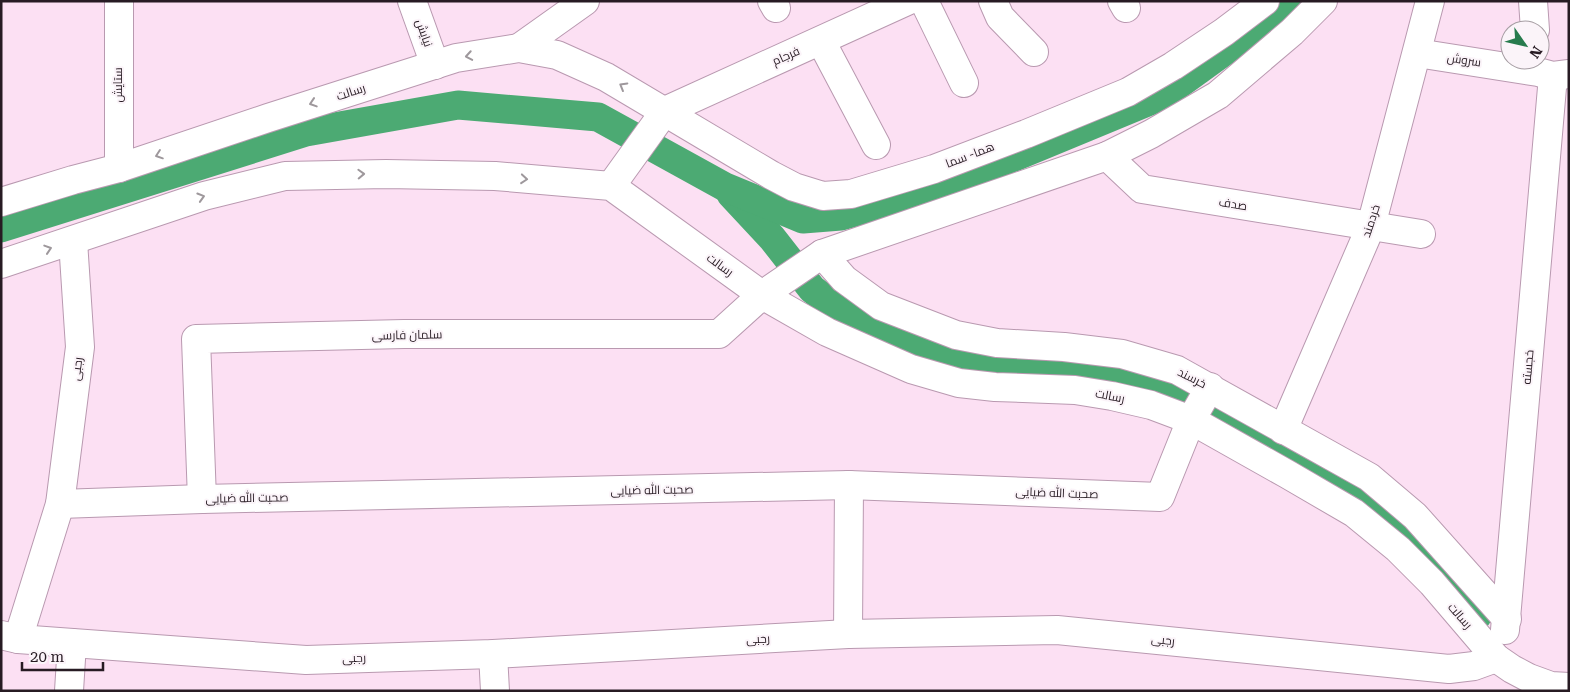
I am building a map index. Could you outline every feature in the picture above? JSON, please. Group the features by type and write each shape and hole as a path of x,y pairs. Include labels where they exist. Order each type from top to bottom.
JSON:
{"street":[{"name":"ستایش","path":"119,1 119,168"},
{"name":"نیایش","path":"412,1 435,65"},
{"path":"519,48 585,1"},
{"name":"فرجام","path":"665,111 908,1"},
{"path":"924,1 964,83"},
{"path":"993,1 1000,17 1034,52"},
{"name":"هما- سما","path":"665,111 794,187 824,196 851,194 934,169 1128,92 1173,66 1224,32 1265,1"},
{"path":"762,295 822,254 1107,156 1150,134 1218,95 1292,32 1323,1"},
{"name":"خردمند","path":"1283,430 1371,226 1430,1"},
{"path":"1533,1 1534,20"},
{"path":"821,41 876,146"},
{"name":"رسالت","path":"1,202 119,168 456,58 519,48 557,56 582,66 606,77 665,111"},
{"name":"سروش","path":"1417,52 1500,63"},
{"name":"خجسته","path":"1496,658 1503,639 1507,619 1549,70"},
{"path":"1,264 204,196 285,176 386,174 495,176 611,186 665,111"},
{"name":"صدف","path":"1107,156 1142,189 1421,234"},
{"name":"رسالت","path":"611,186 762,295 835,336 911,369 959,383 995,387 1075,390 1112,396 1151,406 1191,420 1354,513 1398,549 1432,583 1496,658 1529,678 1557,688"},
{"name":"رجبی","path":"73,241 80,347 60,504 10,637 306,660 493,654 848,634 1057,630 1446,680 1474,666 1496,658"},
{"name":"خرسند","path":"822,254 844,279 881,306 956,335 997,342 1122,354 1177,370 1210,387 1369,477 1415,516 1507,619"},
{"name":"سلمان فارسی","path":"202,499 196,340 404,334 718,334 762,295"},
{"path":"1191,420 1210,387"},
{"name":"صحبت الله ضیایی","path":"60,504 202,499 849,485 1160,497 1191,420"},
{"path":"848,634 849,485"},
{"path":"69,691 72,643"},
{"path":"493,654 495,691"}],"waterway":[{"path":"1,228 306,132 458,105 598,117 725,187 803,219 841,216 932,191 1164,95 1294,1"},
{"path":"731,194 772,238 812,289 845,315 896,336 959,355 1103,372 1151,381 1189,393 1228,415 1358,490 1417,543 1477,616"}]}
